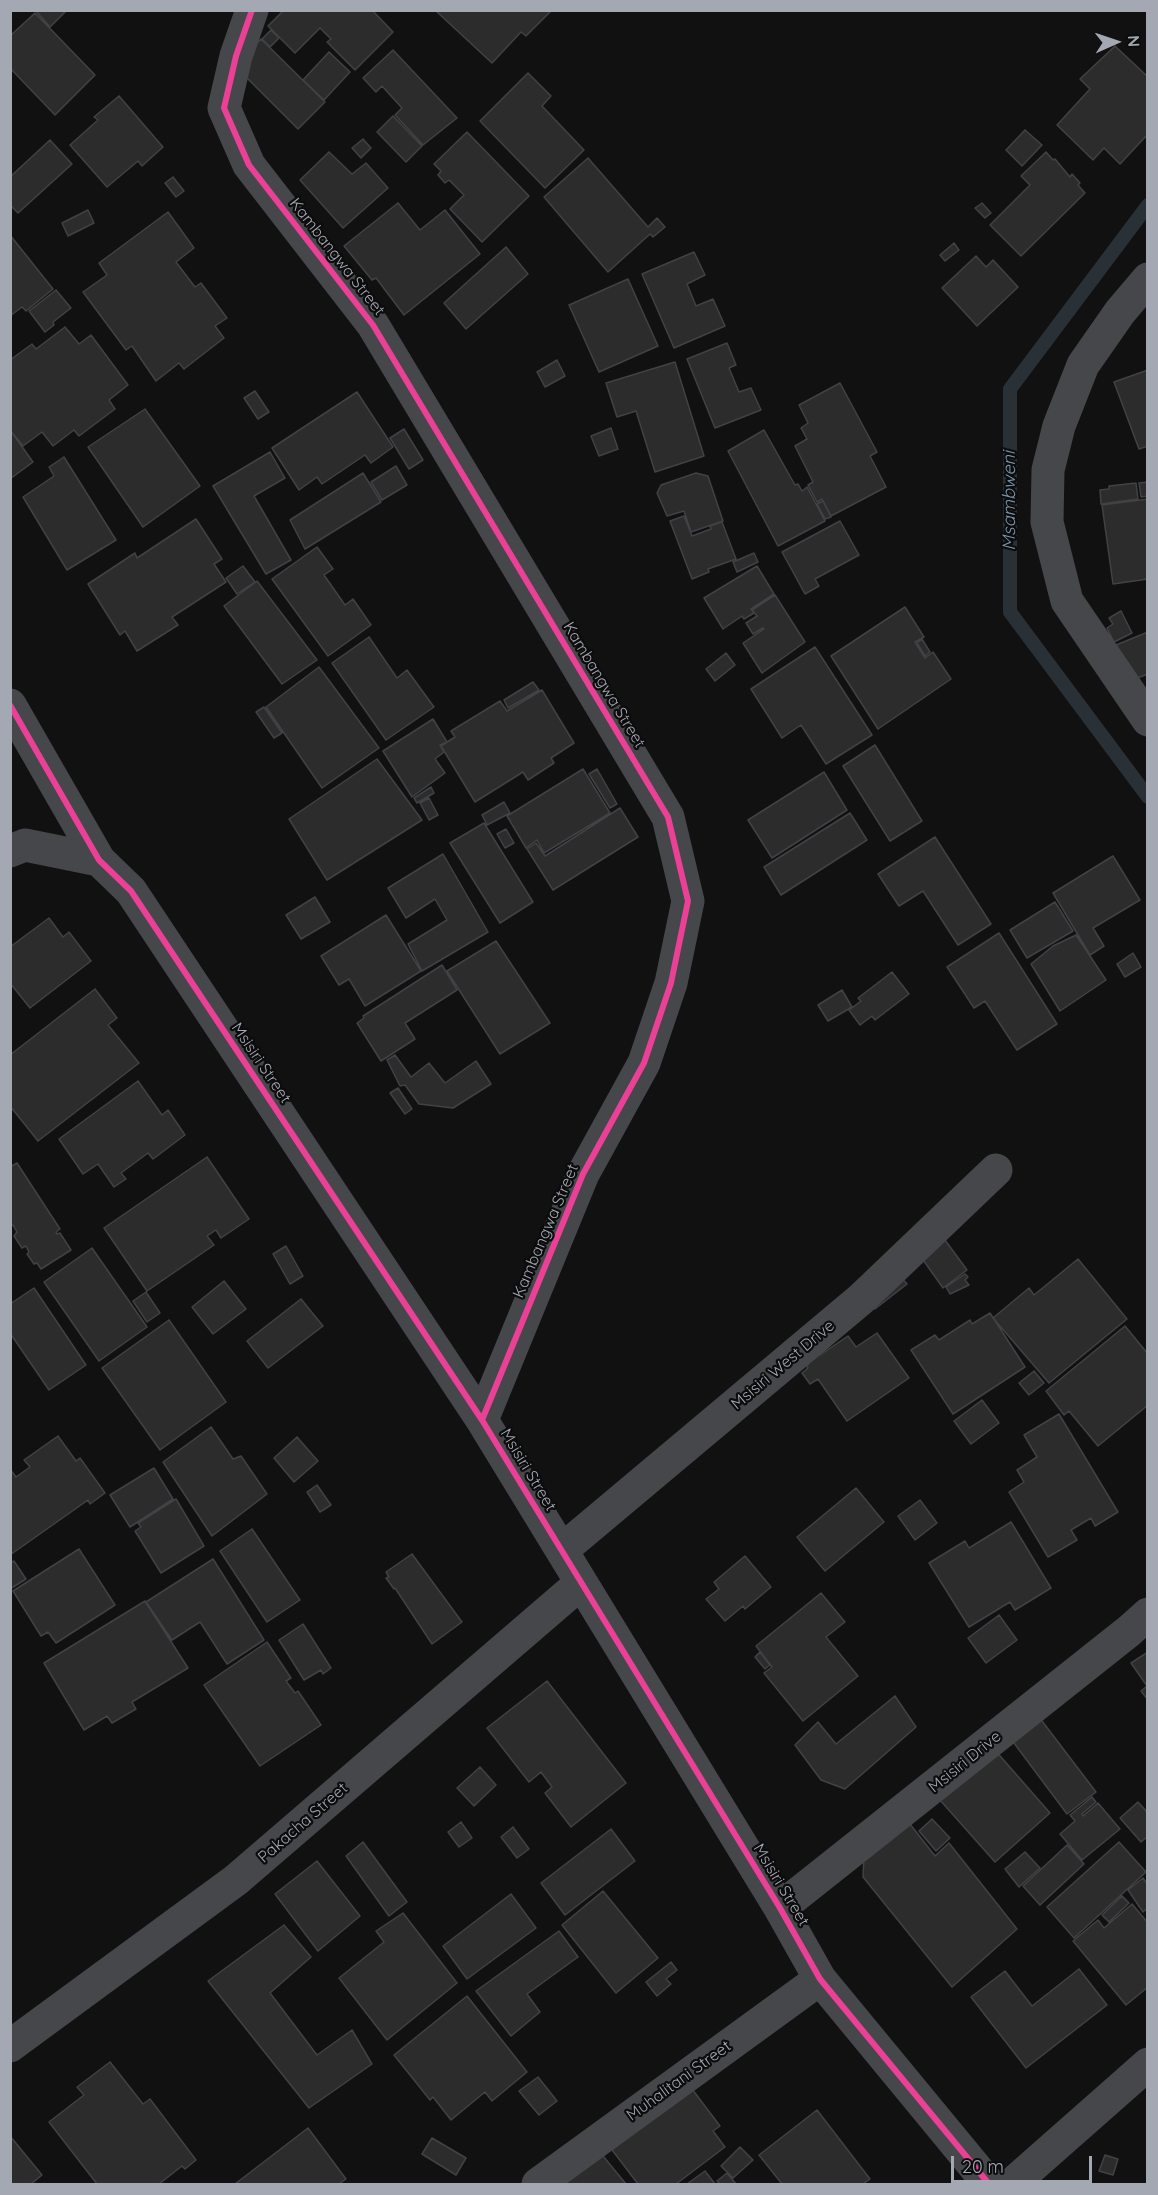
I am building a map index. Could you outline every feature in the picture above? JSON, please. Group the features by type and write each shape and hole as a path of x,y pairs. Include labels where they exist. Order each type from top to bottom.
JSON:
{"street":[{"name":"Kambangwa Street","path":"252,10 236,56 224,108 249,165 373,325 668,817 688,901 671,983 644,1063 583,1174 482,1420"},
{"path":"1148,279 1120,312 1083,365 1059,426 1048,470 1047,522 1067,601 1148,720"},
{"name":"Msisiri Street","path":"10,705 99,860 131,891 482,1420 780,1908 820,1979 989,2184"},
{"path":"10,851 25,845 99,860"},
{"name":"Msisiri West Drive","path":"562,1550 861,1299 996,1170"},
{"name":"Pakacha Street","path":"10,2046 236,1880 581,1583"},
{"name":"Msisiri Drive","path":"780,1908 1148,1614"},
{"name":"Muhalitani Street","path":"538,2184 820,1979"},
{"path":"1012,2184 1148,2064"}],"building":[{"path":"35,10 67,10 50,27"},
{"path":"284,10 372,10 393,32 355,70 327,42 331,39 320,28 295,53 268,26"},
{"path":"549,10 550,12 526,36 521,32 492,63 436,11"},
{"path":"35,13 95,75 55,115 10,68 10,36"},
{"path":"271,30 279,38 270,47 262,39"},
{"path":"261,39 325,102 298,129 235,66"},
{"path":"1115,46 1148,77 1148,134 1120,164 1104,148 1093,160 1057,125 1090,89 1080,79"},
{"path":"393,50 457,118 423,145 395,115 402,108 382,86 376,92 363,78"},
{"path":"329,52 350,72 324,100 303,80"},
{"path":"528,73 551,96 542,106 584,150 545,188 480,121"},
{"path":"119,96 163,147 142,166 138,161 107,187 70,145 98,120 94,117"},
{"path":"393,116 422,146 406,162 377,132"},
{"path":"1025,130 1042,145 1022,166 1006,150"},
{"path":"467,132 529,196 482,242 450,209 464,195 449,180 445,183 438,175 441,171 434,164"},
{"path":"363,139 371,148 361,158 352,148"},
{"path":"50,140 72,164 18,213 10,205 10,177"},
{"path":"329,152 352,174 366,163 388,188 343,228 300,180"},
{"path":"1046,152 1070,177 1072,174 1085,193 1021,256 990,225 1030,185 1021,176"},
{"path":"588,158 648,227 657,218 665,227 653,237 650,234 608,272 544,197"},
{"path":"173,177 184,191 176,197 165,183"},
{"path":"398,203 420,230 445,210 480,254 404,315 376,278 372,280 344,246"},
{"path":"982,203 991,213 985,218 975,208"},
{"path":"88,210 94,223 68,236 62,223"},
{"path":"168,212 194,248 176,262 195,287 201,283 227,318 215,326 224,338 184,369 179,363 156,381 132,346 126,350 83,292 107,275 99,263"},
{"path":"10,235 53,289 26,311 22,307 10,316"},
{"path":"954,243 959,250 945,261 940,255"},
{"path":"506,247 528,274 466,329 444,303"},
{"path":"694,252 705,275 687,284 696,306 713,299 725,326 674,348 642,274"},
{"path":"976,256 986,267 993,260 1018,287 977,326 942,288"},
{"path":"628,279 658,346 599,372 569,305"},
{"path":"56,290 71,308 53,322 54,325 45,332 29,311"},
{"path":"65,327 79,344 91,335 128,385 109,400 115,409 79,436 74,430 53,446 42,432 23,446 10,430 10,360 32,344 36,349"},
{"path":"727,343 736,365 729,368 739,392 751,388 761,410 715,428 687,359"},
{"path":"557,360 565,376 545,387 537,372"},
{"path":"675,362 704,456 655,472 636,411 617,417 606,383"},
{"path":"1148,370 1148,446 1139,449 1114,382"},
{"path":"840,383 877,452 870,456 886,487 831,516 822,499 817,502 808,485 813,482 795,446 807,439 801,428 808,423 799,405"},
{"path":"255,391 269,412 258,419 244,398"},
{"path":"357,392 393,447 371,463 365,455 322,484 317,477 299,490 272,448"},
{"path":"145,409 200,486 143,527 88,447"},
{"path":"611,428 618,449 599,456 591,436"},
{"path":"404,429 423,460 409,469 390,438"},
{"path":"10,430 33,462 10,479"},
{"path":"764,430 795,485 798,484 802,491 807,487 825,521 778,546 728,451"},
{"path":"270,452 285,478 254,496 291,560 266,574 213,486"},
{"path":"64,457 116,540 67,570 23,497 54,476 49,467"},
{"path":"396,466 407,485 382,500 371,482"},
{"path":"363,473 381,502 305,549 290,520"},
{"path":"696,473 708,476 723,521 691,532 684,511 667,516 657,493 661,485"},
{"path":"1148,482 1148,496 1141,497 1139,483"},
{"path":"1136,483 1138,499 1101,504 1100,490 1109,489 1109,486"},
{"path":"1148,499 1148,579 1113,584 1102,505"},
{"path":"823,501 831,517 825,519 817,504"},
{"path":"684,516 692,536 722,522 736,559 708,569 709,572 692,579 670,521"},
{"path":"196,519 222,559 214,564 226,582 172,617 178,625 137,651 125,631 120,635 88,584 135,553 137,558"},
{"path":"840,521 859,555 815,579 819,586 805,594 782,552"},
{"path":"317,547 333,569 324,575 345,605 353,599 371,625 328,656 272,579"},
{"path":"754,553 758,562 737,572 733,562"},
{"path":"243,566 255,582 237,594 226,578"},
{"path":"757,566 774,594 751,609 754,613 744,619 742,616 723,629 704,598"},
{"path":"257,581 317,660 282,684 224,606"},
{"path":"775,595 805,642 762,673 743,643 764,629 753,634 746,623 757,616 752,610"},
{"path":"905,607 924,637 915,642 925,658 933,652 951,679 878,729 831,656"},
{"path":"1121,611 1132,633 1114,642 1107,628 1113,624 1109,618"},
{"path":"1148,632 1148,674 1129,681 1116,645"},
{"path":"369,637 397,678 407,670 434,707 386,740 332,663"},
{"path":"922,639 930,652 925,656 917,643"},
{"path":"815,647 872,735 826,764 801,725 782,738 751,689"},
{"path":"726,653 735,665 715,681 706,669"},
{"path":"319,667 379,748 322,788 266,707"},
{"path":"533,682 539,690 508,708 504,700"},
{"path":"542,690 574,743 551,758 554,763 528,780 523,772 475,802 441,746 455,737 451,731 500,701 507,711"},
{"path":"264,707 282,733 274,738 256,712"},
{"path":"433,719 447,742 440,745 444,752 435,759 445,773 412,797 383,751"},
{"path":"875,745 922,821 890,841 843,766"},
{"path":"377,759 422,820 327,880 289,819"},
{"path":"583,769 610,813 544,853 537,840 526,848 507,816"},
{"path":"597,769 617,804 610,808 589,774"},
{"path":"824,772 847,810 772,858 748,820"},
{"path":"431,787 434,793 417,803 414,798"},
{"path":"429,798 438,815 429,820 420,803"},
{"path":"504,802 510,813 487,825 482,815"},
{"path":"620,808 638,837 553,890 527,849 536,843 545,856"},
{"path":"850,813 867,840 781,895 764,867"},
{"path":"484,823 533,902 500,923 450,843"},
{"path":"506,829 514,843 505,848 497,834"},
{"path":"935,837 991,924 958,945 923,891 899,906 878,874"},
{"path":"443,854 488,932 422,971 408,944 447,920 435,899 406,918 388,888"},
{"path":"1113,856 1140,900 1093,928 1104,946 1090,955 1053,893"},
{"path":"315,897 330,922 301,939 286,915"},
{"path":"1055,902 1073,931 1027,958 1010,930"},
{"path":"386,915 421,971 365,1006 349,979 339,985 321,956"},
{"path":"49,918 63,937 69,932 91,961 30,1008 10,983 10,947"},
{"path":"999,933 1057,1024 1017,1050 985,1001 974,1008 947,967"},
{"path":"1076,935 1106,980 1060,1011 1031,964 1053,946"},
{"path":"496,941 550,1023 500,1054 447,971"},
{"path":"1133,953 1141,967 1125,977 1117,964"},
{"path":"442,965 457,990 405,1023 415,1039 381,1061 357,1023 364,1018 363,1016"},
{"path":"892,972 909,994 875,1020 872,1016 860,1025 849,1010 861,1001 858,998"},
{"path":"95,989 117,1018 108,1025 139,1063 38,1141 10,1106 10,1055"},
{"path":"842,990 852,1007 828,1021 818,1005"},
{"path":"395,1055 411,1077 429,1063 445,1083 476,1061 491,1084 453,1108 419,1104 405,1085 400,1086 387,1060"},
{"path":"138,1081 162,1115 168,1110 185,1135 153,1159 148,1153 121,1173 126,1179 114,1187 98,1164 83,1174 59,1139"},
{"path":"398,1088 412,1109 405,1114 390,1093"},
{"path":"207,1157 249,1219 221,1238 216,1230 207,1236 214,1245 147,1291 104,1228"},
{"path":"17,1163 60,1229 56,1232 57,1234 60,1233 71,1250 41,1269 27,1254 29,1252 26,1246 22,1248 14,1236 17,1232 13,1225 10,1227 10,1167"},
{"path":"945,1240 967,1270 943,1288 921,1257"},
{"path":"286,1246 303,1276 290,1284 273,1254"},
{"path":"92,1248 147,1327 99,1361 44,1282"},
{"path":"1078,1259 1127,1319 1049,1383 993,1318 1029,1288 1034,1295"},
{"path":"965,1274 968,1277 965,1280 969,1285 950,1294 946,1287"},
{"path":"900,1276 907,1284 875,1309 869,1302"},
{"path":"224,1281 246,1309 213,1334 192,1307"},
{"path":"34,1288 86,1365 49,1390 10,1333 10,1304"},
{"path":"146,1292 160,1313 147,1322 133,1301"},
{"path":"301,1299 323,1326 268,1368 247,1341"},
{"path":"990,1313 1025,1367 953,1414 911,1350 935,1335 939,1340 970,1320 972,1324"},
{"path":"169,1320 226,1402 160,1450 102,1368"},
{"path":"1125,1326 1148,1354 1148,1405 1098,1446 1069,1411 1064,1415 1046,1391"},
{"path":"877,1333 909,1378 847,1421 818,1379 810,1384 802,1373 808,1368 798,1353 812,1344 820,1355 848,1336 856,1347"},
{"path":"1034,1371 1044,1383 1029,1395 1019,1383"},
{"path":"982,1400 999,1423 971,1444 954,1421"},
{"path":"1059,1414 1118,1512 1095,1526 1091,1518 1071,1530 1077,1540 1048,1557 1009,1492 1024,1482 1017,1470 1037,1457 1024,1435"},
{"path":"211,1427 233,1459 241,1456 267,1494 212,1536 163,1462"},
{"path":"58,1436 76,1461 80,1458 105,1493 90,1504 88,1500 10,1555 10,1469 16,1477 30,1467 24,1460"},
{"path":"297,1437 318,1461 294,1482 274,1458"},
{"path":"154,1468 173,1499 130,1527 110,1495"},
{"path":"317,1485 331,1505 320,1512 307,1492"},
{"path":"856,1488 884,1522 825,1571 797,1537"},
{"path":"176,1499 204,1546 161,1573 135,1531 141,1527 138,1523"},
{"path":"920,1500 937,1523 915,1540 898,1516"},
{"path":"1011,1522 1051,1588 1015,1610 1010,1602 969,1627 929,1563 965,1541 969,1548"},
{"path":"252,1529 300,1600 267,1622 220,1551"},
{"path":"79,1549 115,1605 56,1643 48,1632 41,1636 13,1591"},
{"path":"412,1554 462,1622 432,1644 386,1578 389,1577 386,1572"},
{"path":"745,1556 771,1587 745,1609 743,1606 725,1621 706,1599 719,1589 714,1582"},
{"path":"213,1559 264,1640 227,1664 200,1622 172,1640 146,1602"},
{"path":"14,1561 26,1579 10,1589 10,1563"},
{"path":"821,1593 845,1622 826,1637 858,1676 803,1721 764,1673 772,1667 756,1646"},
{"path":"145,1601 188,1668 132,1702 136,1709 112,1723 107,1716 84,1730 44,1663"},
{"path":"999,1615 1017,1640 986,1663 968,1638"},
{"path":"303,1624 331,1668 323,1674 321,1670 304,1680 279,1640"},
{"path":"267,1642 291,1678 286,1681 295,1693 298,1691 321,1725 260,1766 204,1685"},
{"path":"760,1652 770,1665 765,1669 755,1657"},
{"path":"1148,1652 1148,1700 1141,1691 1147,1686 1131,1663"},
{"path":"547,1681 626,1783 571,1827 545,1793 552,1787 541,1772 529,1782 487,1728"},
{"path":"895,1696 916,1727 845,1789 821,1780 795,1745 818,1722 836,1744"},
{"path":"1036,1713 1096,1792 1067,1814 1008,1735"},
{"path":"994,1749 1050,1813 995,1862 939,1799"},
{"path":"480,1767 496,1785 474,1806 457,1788"},
{"path":"1092,1797 1096,1802 1082,1814 1083,1816 1098,1803 1120,1829 1082,1860 1060,1834 1075,1821 1070,1815"},
{"path":"1138,1802 1148,1813 1148,1836 1141,1842 1120,1818"},
{"path":"906,1819 935,1856 949,1843 1017,1929 952,1987 863,1877 864,1857"},
{"path":"932,1819 950,1838 936,1851 919,1831"},
{"path":"461,1822 472,1838 459,1847 448,1832"},
{"path":"513,1827 529,1849 517,1858 501,1837"},
{"path":"611,1829 635,1861 565,1915 541,1883"},
{"path":"363,1842 407,1902 389,1916 346,1856"},
{"path":"1119,1842 1146,1872 1074,1938 1047,1907"},
{"path":"1067,1845 1084,1864 1040,1905 1023,1886"},
{"path":"1025,1852 1040,1868 1019,1887 1005,1869"},
{"path":"317,1861 360,1916 318,1951 275,1894"},
{"path":"1143,1878 1148,1885 1148,1908 1143,1912 1128,1890"},
{"path":"603,1891 658,1958 616,1993 562,1925"},
{"path":"511,1894 536,1928 467,1979 443,1946"},
{"path":"1122,1896 1129,1903 1109,1922 1102,1915"},
{"path":"1132,1904 1148,1923 1148,1987 1126,2005 1073,1941 1098,1920 1104,1928"},
{"path":"403,1913 457,1983 387,2040 339,1978 384,1942 376,1931"},
{"path":"284,1925 311,1957 270,1993 317,2055 352,2030 372,2064 309,2108 208,1981"},
{"path":"559,1931 578,1957 527,1994 540,2012 511,2036 476,1991"},
{"path":"671,1962 677,1970 666,1979 671,1984 657,1996 646,1982"},
{"path":"1079,1969 1107,2005 1026,2068 971,1997 1005,1971 1032,2006"},
{"path":"467,1996 527,2072 492,2101 485,2092 451,2120 433,2097 430,2100 394,2055"},
{"path":"110,2062 143,2104 150,2099 196,2160 185,2169 182,2166 159,2184 97,2184 49,2122 84,2095 77,2087"},
{"path":"538,2077 557,2101 539,2115 519,2091"},
{"path":"686,2081 720,2126 713,2131 725,2147 676,2184 638,2184 606,2142"},
{"path":"817,2110 870,2179 863,2184 782,2184 759,2155"},
{"path":"308,2128 346,2179 339,2184 235,2184"},
{"path":"10,2136 42,2175 31,2184 10,2184"},
{"path":"432,2138 466,2158 456,2175 422,2154"},
{"path":"594,2145 626,2184 553,2184"},
{"path":"740,2147 753,2160 733,2178 721,2166"},
{"path":"1105,2155 1118,2159 1113,2175 1099,2171"},
{"path":"705,2171 715,2184 687,2184"},
{"path":"727,2173 736,2184 720,2184 717,2181"}],"waterway":[{"name":"Msambweni","path":"1148,205 1010,389 1010,612 1148,797"}],"cycle path":[{"path":"252,10 236,56 224,108 249,165 373,325 668,817 688,901 671,983 644,1063 583,1174 482,1420"},
{"path":"10,705 99,860 131,891 482,1420 780,1908 820,1979 989,2184"}]}
